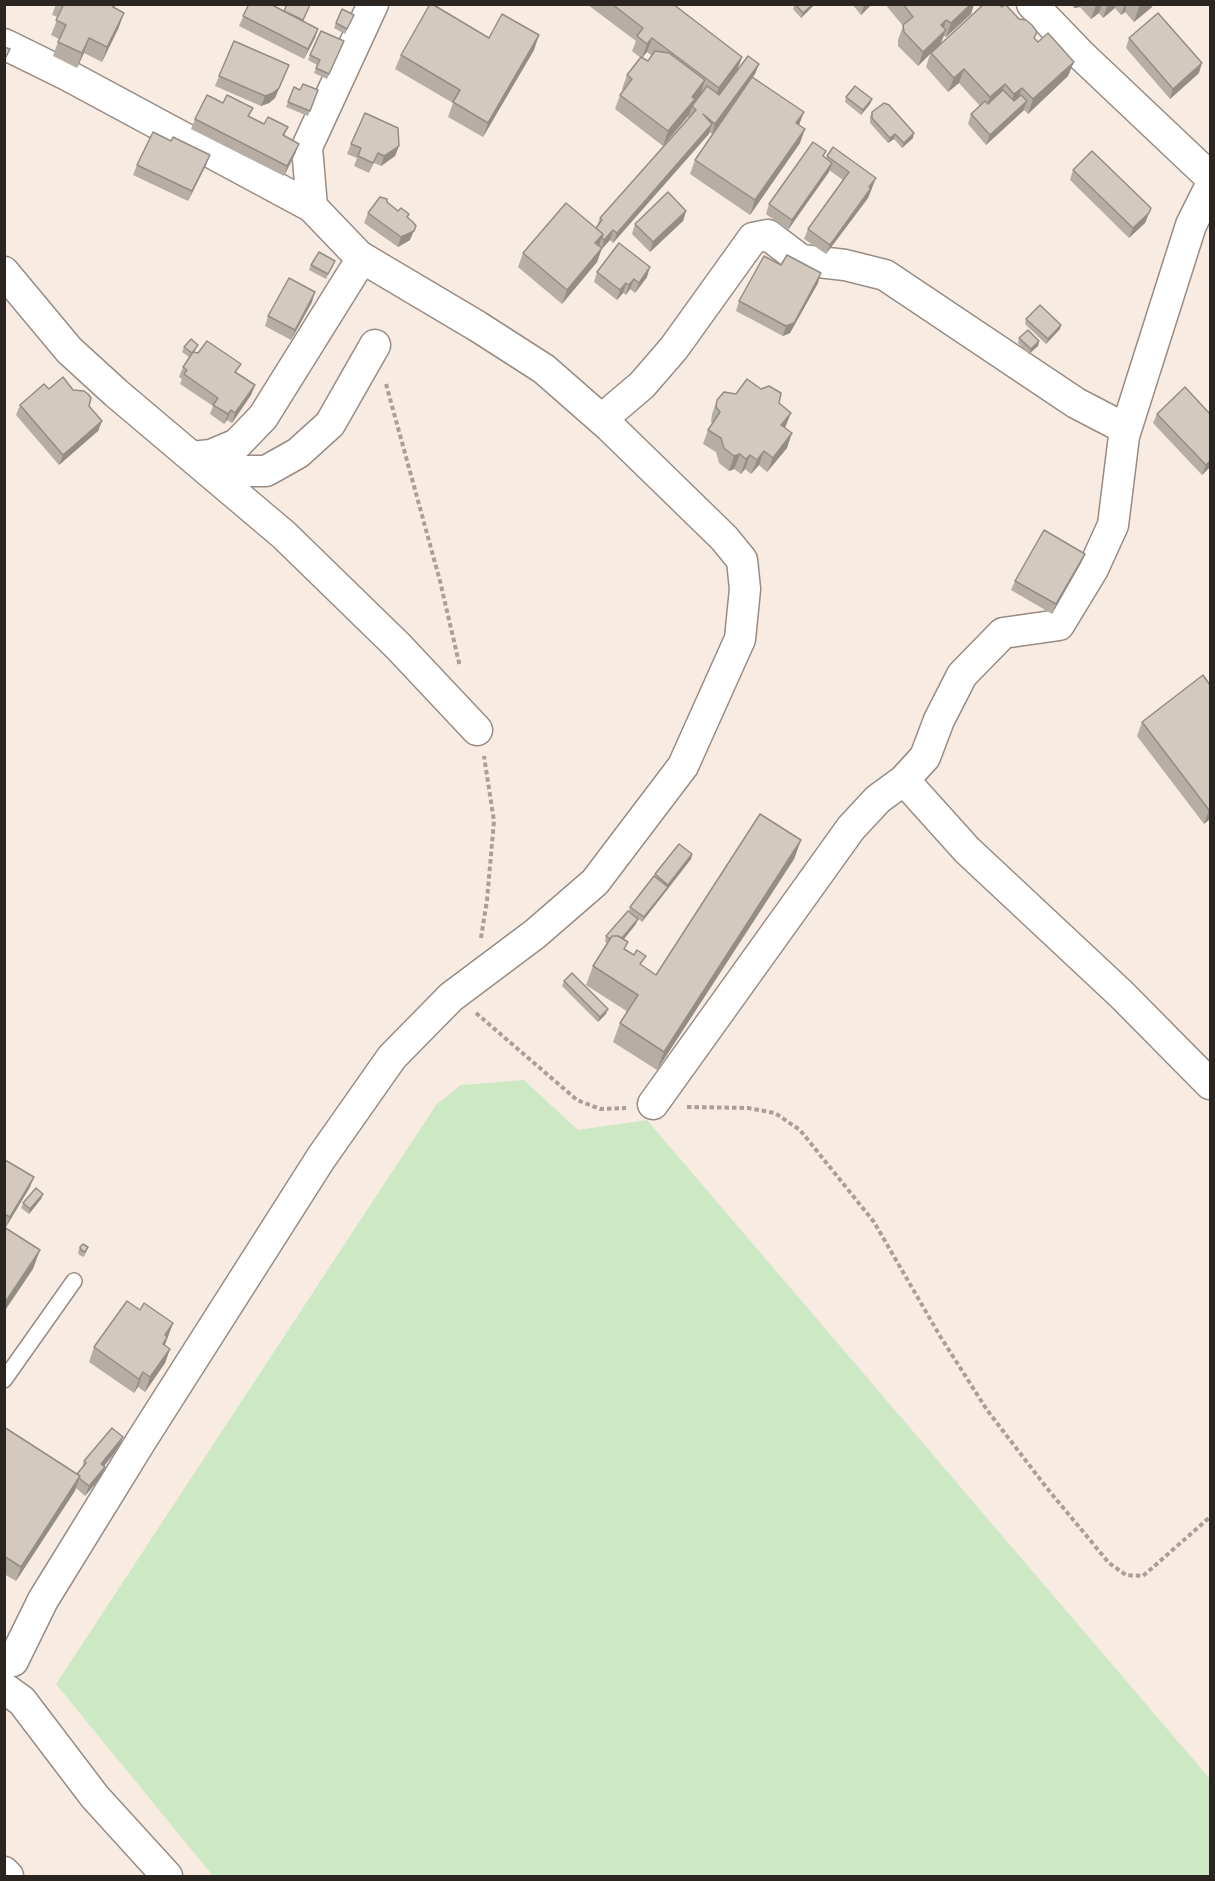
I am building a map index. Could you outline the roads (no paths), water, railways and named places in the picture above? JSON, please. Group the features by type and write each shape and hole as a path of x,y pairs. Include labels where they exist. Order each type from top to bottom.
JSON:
{"street":[{"path":"312,207 307,147 373,4"},
{"path":"1032,4 1080,54 1210,177"},
{"path":"4,44 312,207 359,256 544,369 602,419 724,538 742,560 745,589 740,639 682,766 595,882 535,934 451,996 392,1057 321,1158 69,1555 43,1600 13,1661 4,1658"},
{"path":"653,1104 851,828 878,799 904,780 925,757 939,720 962,675 1003,633 1059,625 1094,569 1113,525 1126,429 1191,225 1210,187"},
{"path":"602,419 642,385 674,348 753,238 768,235 801,260 845,265 885,275 1076,403 1126,429"},
{"path":"192,457 211,455 237,444 263,417 354,271"},
{"path":"4,272 69,350 116,393 284,535 398,646 477,730"},
{"path":"192,457 214,465 244,471 266,471 298,453 330,424 375,345"},
{"path":"904,780 967,850 1121,994 1210,1084"},
{"path":"4,1688 22,1701 95,1797 167,1876"},
{"path":"4,1872 8,1876"}],"lane":[{"path":"4,1380 74,1281"}]}
